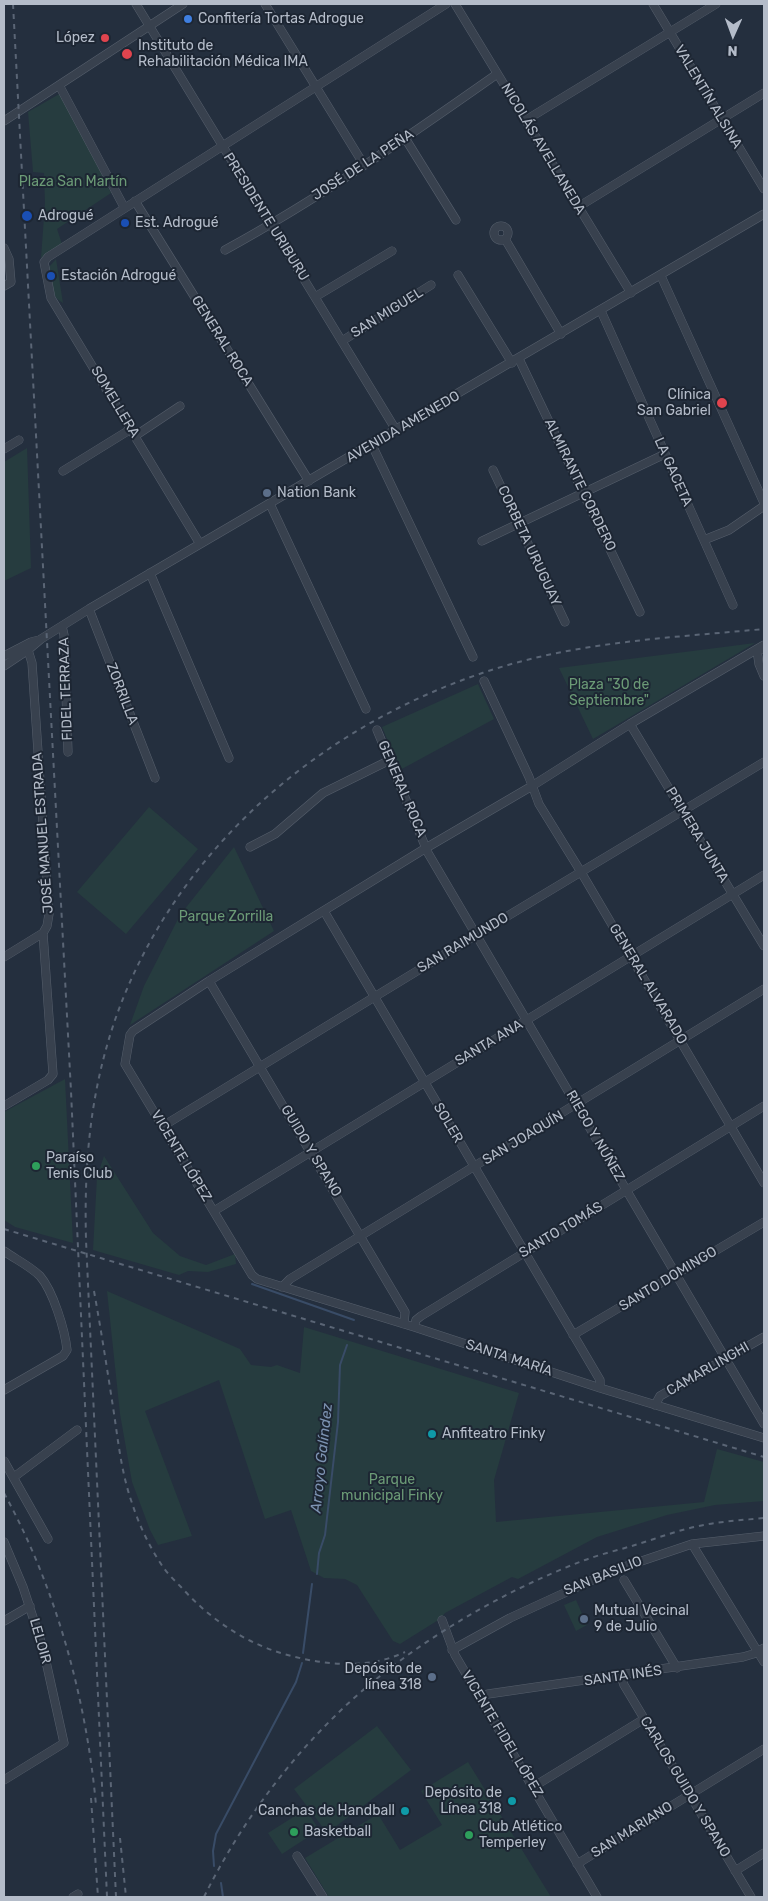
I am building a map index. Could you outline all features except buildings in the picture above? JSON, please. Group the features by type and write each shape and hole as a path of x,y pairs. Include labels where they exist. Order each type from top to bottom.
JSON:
{"street":[{"name":"PRESIDENTE URIBURU","path":"136,4 396,430"},
{"path":"4,121 183,4"},
{"path":"265,4 364,165"},
{"path":"59,85 124,207 446,4"},
{"name":"NICOLÁS AVELLANEDA","path":"455,4 631,293"},
{"name":"VALENTÍN ALSINA","path":"653,4 764,189"},
{"path":"526,120 716,4"},
{"name":"JOSÉ DE LA PEÑA","path":"225,250 270,225 364,165 497,74"},
{"path":"578,207 764,93"},
{"path":"405,138 456,220"},
{"name":"GENERAL ROCA","path":"135,201 310,481"},
{"name":"SOMELLERA","path":"124,207 48,257 44,262 49,294 200,544"},
{"name":"AVENIDA AMENEDO","path":"4,666 41,639 89,609 602,311 764,214"},
{"path":"505,240 562,334"},
{"path":"4,248 9,259 7,284"},
{"path":"315,297 392,251"},
{"name":"ALMIRANTE CORDERO","path":"458,275 516,361 584,492 640,612"},
{"path":"661,276 764,504 729,530 704,540"},
{"name":"SAN MIGUEL","path":"342,341 431,285"},
{"name":"LA GACETA","path":"602,311 733,605"},
{"path":"63,471 180,406"},
{"path":"4,449 19,440"},
{"path":"372,445 474,657"},
{"path":"482,541 665,454"},
{"name":"CORBETA URUGUAY","path":"493,470 565,622"},
{"path":"270,504 366,709"},
{"path":"150,573 229,758"},
{"name":"ZORRILLA","path":"89,609 155,778"},
{"name":"FIDEL TERRAZA","path":"62,626 64,635 68,752"},
{"name":"AVENIDA AMENEDO","path":"4,656 41,639"},
{"path":"209,981 426,848 532,786 630,724 764,645"},
{"path":"760,649 758,660 764,676"},
{"name":"JOSÉ MANUEL ESTRADA","path":"4,1106 48,1080 53,1074 43,934 47,926 49,914 32,663 28,650"},
{"path":"484,681 532,786"},
{"name":"PRIMERA JUNTA","path":"630,724 764,946"},
{"name":"GENERAL ROCA","path":"377,730 426,848"},
{"path":"250,847 276,834 323,793 390,760"},
{"name":"SAN RAIMUNDO","path":"163,1126 764,762"},
{"name":"GENERAL ALVARADO","path":"532,786 539,804 632,957 764,1183"},
{"name":"RIEGO Y NÚÑEZ","path":"426,848 674,1274 761,1412 764,1424"},
{"name":"SANTA ANA","path":"214,1211 312,1153 423,1082 632,957 764,875"},
{"name":"SOLER","path":"324,911 600,1380 600,1388"},
{"path":"4,957 43,934"},
{"name":"VICENTE LÓPEZ","path":"209,981 133,1031 130,1035 125,1064 254,1277"},
{"name":"GUIDO Y SPANO","path":"209,981 405,1312 404,1324"},
{"name":"SAN JOAQUÍN","path":"282,1287 290,1280 764,989"},
{"name":"SANTO TOMÁS","path":"414,1327 416,1320 421,1316 764,1106"},
{"name":"SANTO DOMINGO","path":"573,1336 764,1222"},
{"path":"4,1251 42,1279 60,1318 67,1350 64,1355 4,1390"},
{"name":"SANTA MARÍA","path":"254,1277 600,1388 764,1437"},
{"name":"CAMARLINGHI","path":"655,1405 660,1396 764,1337"},
{"path":"14,1477 77,1430"},
{"path":"4,1461 48,1539"},
{"name":"SAN BASILIO","path":"452,1650 510,1618 596,1577 692,1544 764,1536"},
{"name":"LELOIR","path":"4,1542 30,1606 44,1654 64,1743 4,1780"},
{"path":"692,1544 761,1650 764,1662"},
{"path":"624,1580 677,1668"},
{"path":"4,1621 30,1606"},
{"name":"VICENTE FIDEL LÓPEZ","path":"442,1620 452,1650 597,1897"},
{"name":"SANTA INÉS","path":"480,1697 488,1694 743,1657 761,1650"},
{"name":"CARLOS GUIDO Y SPANO","path":"621,1676 624,1685 751,1897"},
{"path":"533,1787 644,1719"},
{"name":"SAN MARIANO","path":"577,1864 764,1749"},
{"path":"735,1871 764,1853"},
{"path":"297,1856 323,1897"}],"green space":[{"name":"Plaza San Martín","path":"61,93 111,193 57,229 62,244 41,258 45,203 44,173 33,172 28,112"},
{"path":"56,259 63,303 55,296 50,283 49,267"},
{"path":"27,448 31,568 4,581 4,462"},
{"name":"Plaza \"30 de Septiembre\"","path":"755,643 593,739 559,668"},
{"path":"478,684 494,719 400,770 382,727"},
{"path":"149,807 198,849 126,934 77,892"},
{"name":"Parque Zorrilla","path":"234,847 274,931 130,1025 144,986 180,915"},
{"name":"Paraíso Tenis Club","path":"65,1079 73,1243 15,1227 4,1220 4,1112"},
{"path":"104,1156 153,1233 180,1256 206,1265 235,1254 236,1264 208,1272 188,1271 179,1275 93,1250 97,1177"},
{"name":"Parque municipal Finky","path":"107,1291 240,1349 251,1365 271,1367 277,1365 300,1373 304,1327 519,1393 494,1480 496,1522 704,1502 717,1449 764,1462 764,1501 715,1505 667,1515 597,1537 518,1579 512,1577 445,1613 440,1619 400,1644 393,1641 357,1585 345,1579 324,1578 311,1571 291,1510 265,1519 219,1380 145,1411 192,1536 158,1545 150,1530 132,1482 120,1414"},
{"path":"576,1600 587,1625 576,1631 564,1605"},
{"path":"377,1726 411,1770 327,1833 294,1789"},
{"name":"Club Atlético Temperley","path":"468,1762 551,1897 329,1897 305,1858 378,1814 400,1850 442,1825 421,1791"},
{"name":"Basketball","path":"306,1809 319,1830 282,1854 268,1833"}],"waterway":[{"name":"Arroyo Galíndez","path":"252,1284 354,1320"},
{"name":"Arroyo Galíndez","path":"317,1574 319,1553 325,1535 338,1422 340,1365 347,1345"},
{"name":"Arroyo Galíndez","path":"303,1653 312,1584"},
{"name":"Arroyo Galíndez","path":"214,1866 213,1851 216,1834 296,1682 302,1663"},
{"name":"Arroyo Galíndez","path":"221,1883 223,1897"}],"railway":[{"path":"13,4 71,1091 107,1897"},
{"path":"116,1897 86,1240 86,1184 90,1129 106,1047 115,1020 142,957 177,898 219,844 268,796 322,754 380,717 443,688 508,665 539,657 571,650 635,641 764,629"},
{"path":"4,1229 764,1457"},
{"path":"94,1291 125,1479 141,1528 167,1572 215,1619 241,1636 269,1649 314,1661 345,1664 376,1661 405,1652"},
{"path":"4,1493 39,1567 66,1644 85,1724 96,1805"},
{"path":"204,1897 245,1825 296,1758 334,1717 360,1693 419,1647 451,1626 518,1589 585,1560 695,1527 719,1522 764,1518"},
{"path":"91,1798 98,1897"},
{"path":"120,1838 126,1897"}],"place":[{"name":"Confitería Tortas Adrogue","path":"188,19"},
{"name":"López","path":"105,38"},
{"name":"Instituto de Rehabilitación Médica IMA","path":"127,54"},
{"name":"Adrogué","path":"27,216"},
{"name":"Est. Adrogué","path":"125,223"},
{"name":"Estación Adrogué","path":"51,276"},
{"name":"Clínica San Gabriel","path":"722,403"},
{"name":"Nation Bank","path":"267,493"},
{"name":"Paraíso Tenis Club","path":"36,1166"},
{"name":"Anfiteatro Finky","path":"432,1434"},
{"name":"Mutual Vecinal 9 de Julio","path":"584,1619"},
{"name":"Depósito de línea 318","path":"432,1677"},
{"name":"Depósito de Línea 318","path":"512,1801"},
{"name":"Canchas de Handball","path":"405,1811"},
{"name":"Basketball","path":"294,1832"},
{"name":"Club Atlético Temperley","path":"469,1835"}]}
